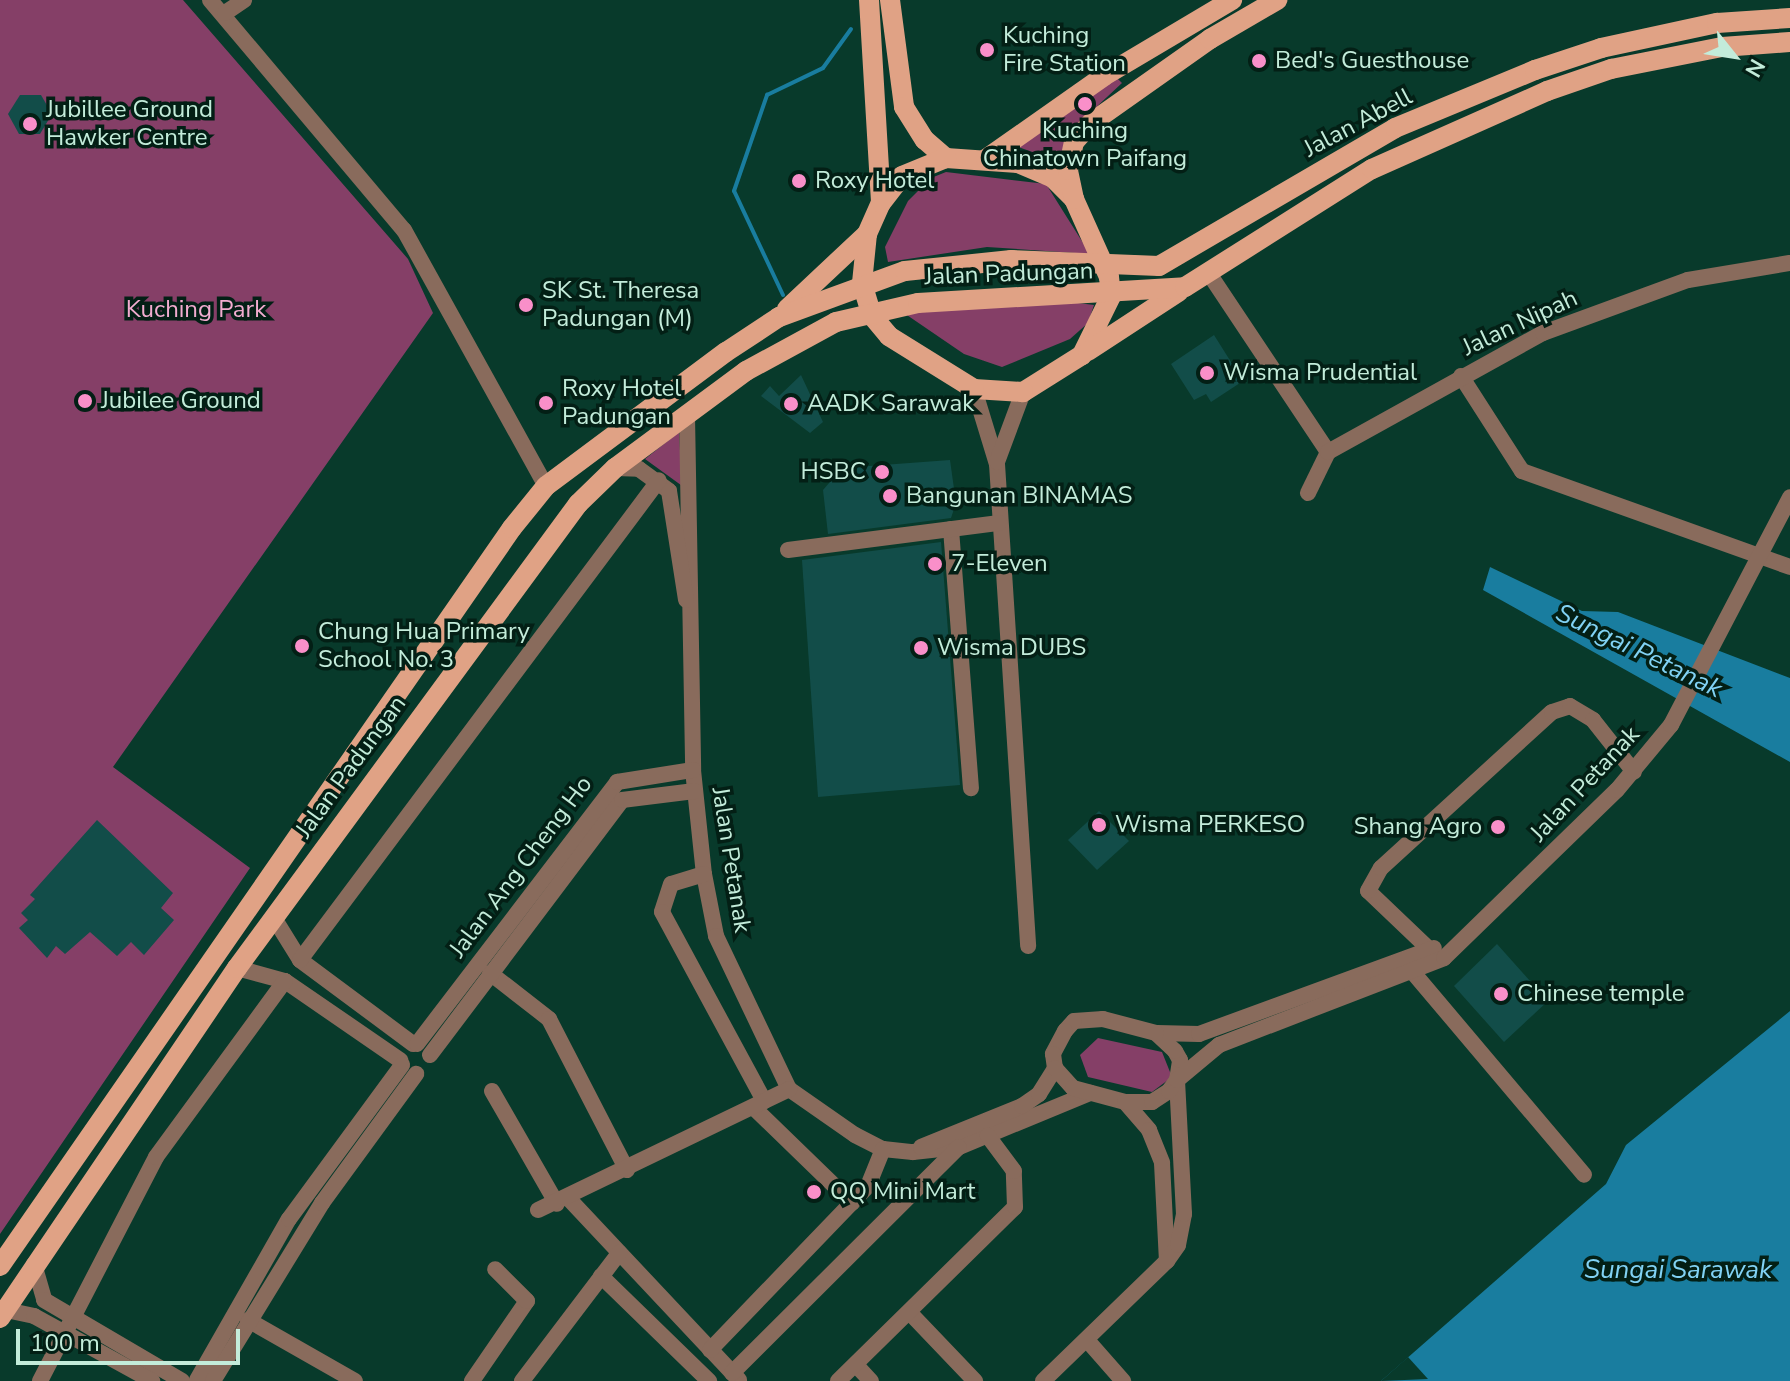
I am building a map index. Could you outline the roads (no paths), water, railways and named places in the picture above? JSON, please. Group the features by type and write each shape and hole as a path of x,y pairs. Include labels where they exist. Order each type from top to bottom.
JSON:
{"main road":[{"path":"869,0 881,203"},
{"path":"890,0 904,107 915,128 946,158"},
{"path":"986,159 1104,76 1232,0"},
{"path":"1082,355 1111,296 1103,263 1074,199 1071,156 1091,123 1210,39 1277,0"},
{"name":"Jalan Abell","path":"1103,263 1159,266 1181,258 1395,128 1535,70 1601,48 1703,26 1790,18"},
{"name":"Jalan Abell","path":"1111,296 1185,287 1210,275 1417,145 1611,69 1759,44 1790,42"},
{"path":"1074,199 1039,170 986,159 946,158 902,176 881,203 867,234 862,283 872,316 889,336 974,389 1023,392 1185,287"},
{"path":"779,317 867,234"},
{"name":"Jalan Padungan","path":"0,1266 461,597 546,486 623,424 779,317 862,283 955,263 1103,263"},
{"name":"Jalan Padungan","path":"3,1314 237,968 508,594 578,504 615,468 802,338 836,322 957,297 1111,296"}],"street":[{"path":"210,0 225,13 404,230 546,486"},
{"path":"225,13 244,0"},
{"path":"1759,44 1790,55"},
{"name":"Jalan Nipah","path":"1328,452 1543,333 1688,280 1790,263"},
{"path":"1210,275 1328,452 1308,493"},
{"path":"1461,376 1522,471 1790,567"},
{"path":"974,389 997,464 1028,946"},
{"path":"997,464 1023,392"},
{"name":"Jalan Petanak","path":"687,416 693,770 704,874 716,936 789,1089 822,1116 883,1149 913,1152 959,1147 1090,1093"},
{"path":"300,960 659,480 639,469 615,468"},
{"name":"Jalan Petanak","path":"659,480 674,505 691,625"},
{"name":"Jalan Petanak","path":"1177,1080 1230,1040 1444,958 1462,937 1505,902 1634,772 1678,713 1718,643 1790,497"},
{"path":"788,550 999,523"},
{"path":"951,529 971,788"},
{"path":"1429,949 1406,931 1368,891 1381,868 1552,712 1570,706 1608,734 1634,772"},
{"name":"Jalan Ang Cheng Ho","path":"420,1047 617,782 693,770"},
{"name":"Jalan Ang Cheng Ho","path":"420,1047 490,973 622,800 694,791"},
{"path":"704,874 681,878 665,893 662,912 758,1104 852,1203"},
{"path":"237,968 285,981 406,1067 429,1066 420,1047 300,960 274,918"},
{"name":"Jalan Petanak","path":"1156,1033 1199,1034 1462,937"},
{"path":"1411,970 1584,1175"},
{"path":"490,973 549,1019 627,1170"},
{"path":"40,1381 156,1157 285,981"},
{"path":"1043,1381 1167,1261 1184,1214 1177,1080 1180,1060 1156,1033 1103,1019 1074,1021 1059,1039 1055,1068 1073,1088 1125,1102 1152,1102 1177,1080"},
{"path":"197,1381 289,1219 420,1047"},
{"path":"213,1381 406,1067"},
{"name":"Jalan Petanak","path":"913,1152 1022,1106 1039,1094 1055,1068"},
{"path":"538,1210 563,1202 789,1089"},
{"path":"492,1091 563,1202 619,1253 736,1377 959,1147"},
{"path":"1125,1102 1149,1130 1162,1163 1167,1261"},
{"path":"838,1381 911,1314 1015,1207 1014,1171 988,1136"},
{"path":"710,1350 852,1203 879,1170 883,1149"},
{"path":"522,1381 619,1253"},
{"path":"34,1264 44,1300 182,1381"},
{"path":"472,1381 527,1301 495,1269"},
{"path":"601,1276 709,1381"},
{"path":"3,1314 63,1332 152,1381"},
{"path":"911,1314 975,1381"},
{"path":"248,1320 355,1381"},
{"path":"1087,1340 1123,1381"},
{"path":"856,1365 871,1381"}],"water":[{"name":"Sungai Petanak","path":"1490,567 1582,611 1618,612 1790,678 1790,762 1483,590"},
{"name":"Sungai Sarawak","path":"1790,1011 1790,1381 1381,1381 1606,1184 1626,1145"}],"waterway":[{"path":"783,295 734,191 767,95 823,68 851,29"}],"place":[{"name":"Kuching Fire Station","path":"987,50"},
{"name":"Bed's Guesthouse","path":"1259,61"},
{"name":"Kuching Chinatown Paifang","path":"1085,104"},
{"name":"Jubillee Ground Hawker Centre","path":"30,124"},
{"name":"Roxy Hotel","path":"799,181"},
{"name":"SK St. Theresa Padungan (M)","path":"526,305"},
{"name":"Wisma Prudential","path":"1207,373"},
{"name":"Jubilee Ground","path":"85,401"},
{"name":"Roxy Hotel Padungan","path":"546,403"},
{"name":"AADK Sarawak","path":"791,404"},
{"name":"HSBC","path":"882,472"},
{"name":"Bangunan BINAMAS","path":"890,496"},
{"name":"7-Eleven","path":"935,564"},
{"name":"Chung Hua Primary School No. 3","path":"302,646"},
{"name":"Wisma DUBS","path":"921,648"},
{"name":"Wisma PERKESO","path":"1099,825"},
{"name":"Shang Agro","path":"1498,827"},
{"name":"Chinese temple","path":"1501,994"},
{"name":"QQ Mini Mart","path":"814,1192"}],"park label":[{"name":"Kuching Park","path":"196,310"}]}
